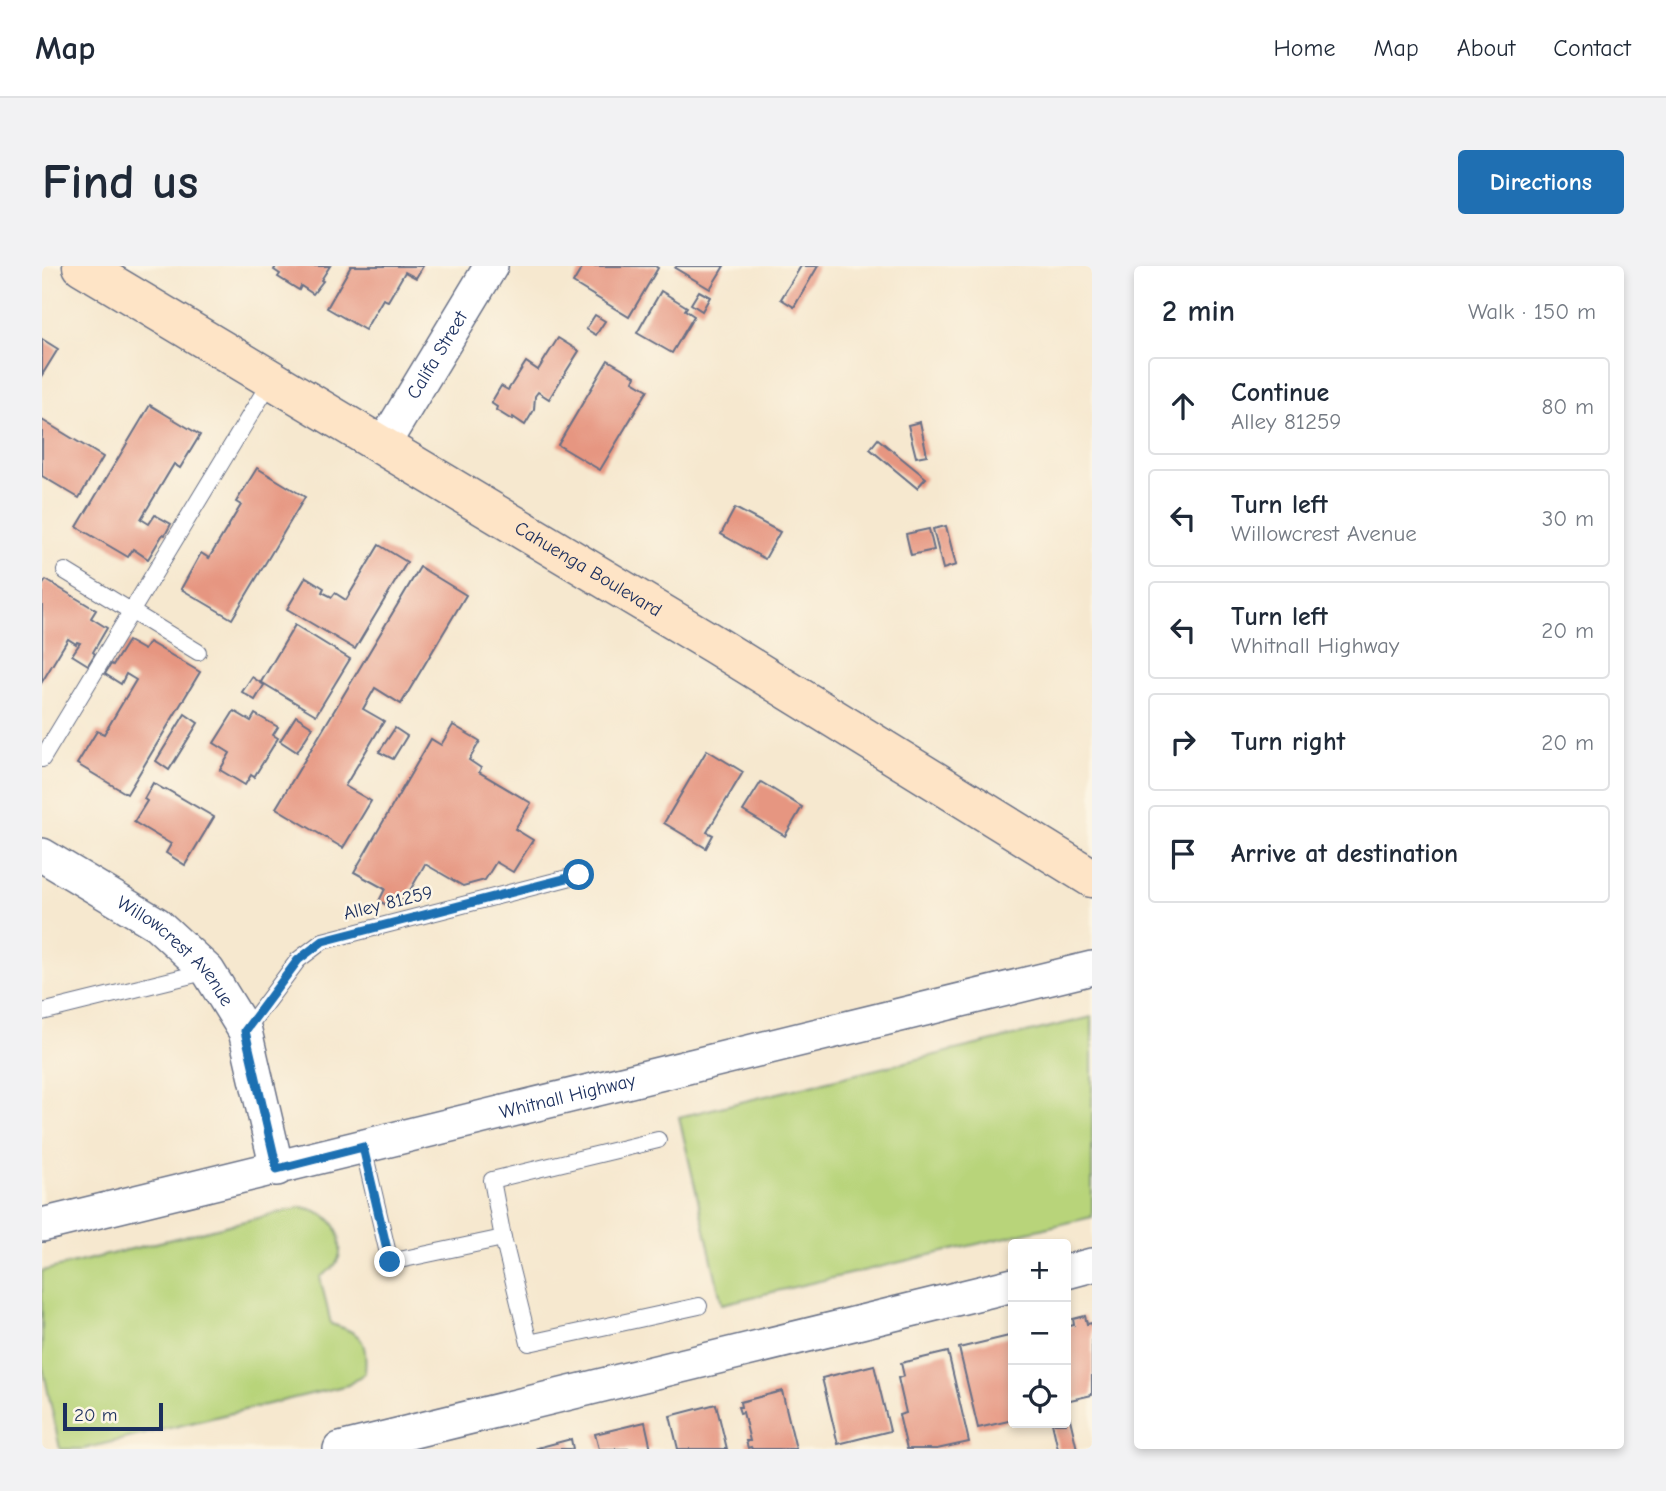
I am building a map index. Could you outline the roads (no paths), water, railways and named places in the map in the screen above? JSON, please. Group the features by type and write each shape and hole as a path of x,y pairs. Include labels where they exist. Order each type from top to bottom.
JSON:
{"main road":[{"name":"Cahuenga Boulevard","path":"82,266 715,645 1092,878"}],"street":[{"name":"Califa Street","path":"383,445 491,266"},
{"name":"Willowcrest Avenue","path":"42,855 157,924 208,971 245,1031 277,1169"},
{"name":"Whitnall Highway","path":"42,1225 1092,968"},
{"path":"1071,1271 1092,1265"},
{"path":"340,1449 385,1444 1008,1286"}],"lane":[{"path":"42,759 272,379"},
{"path":"65,571 198,652"},
{"name":"Alley 81259","path":"245,1031 298,960 323,941 579,875"},
{"path":"42,1012 208,971"},
{"path":"658,1140 492,1180 503,1238 529,1343 699,1306"},
{"path":"363,1147 390,1262 503,1238"}]}
